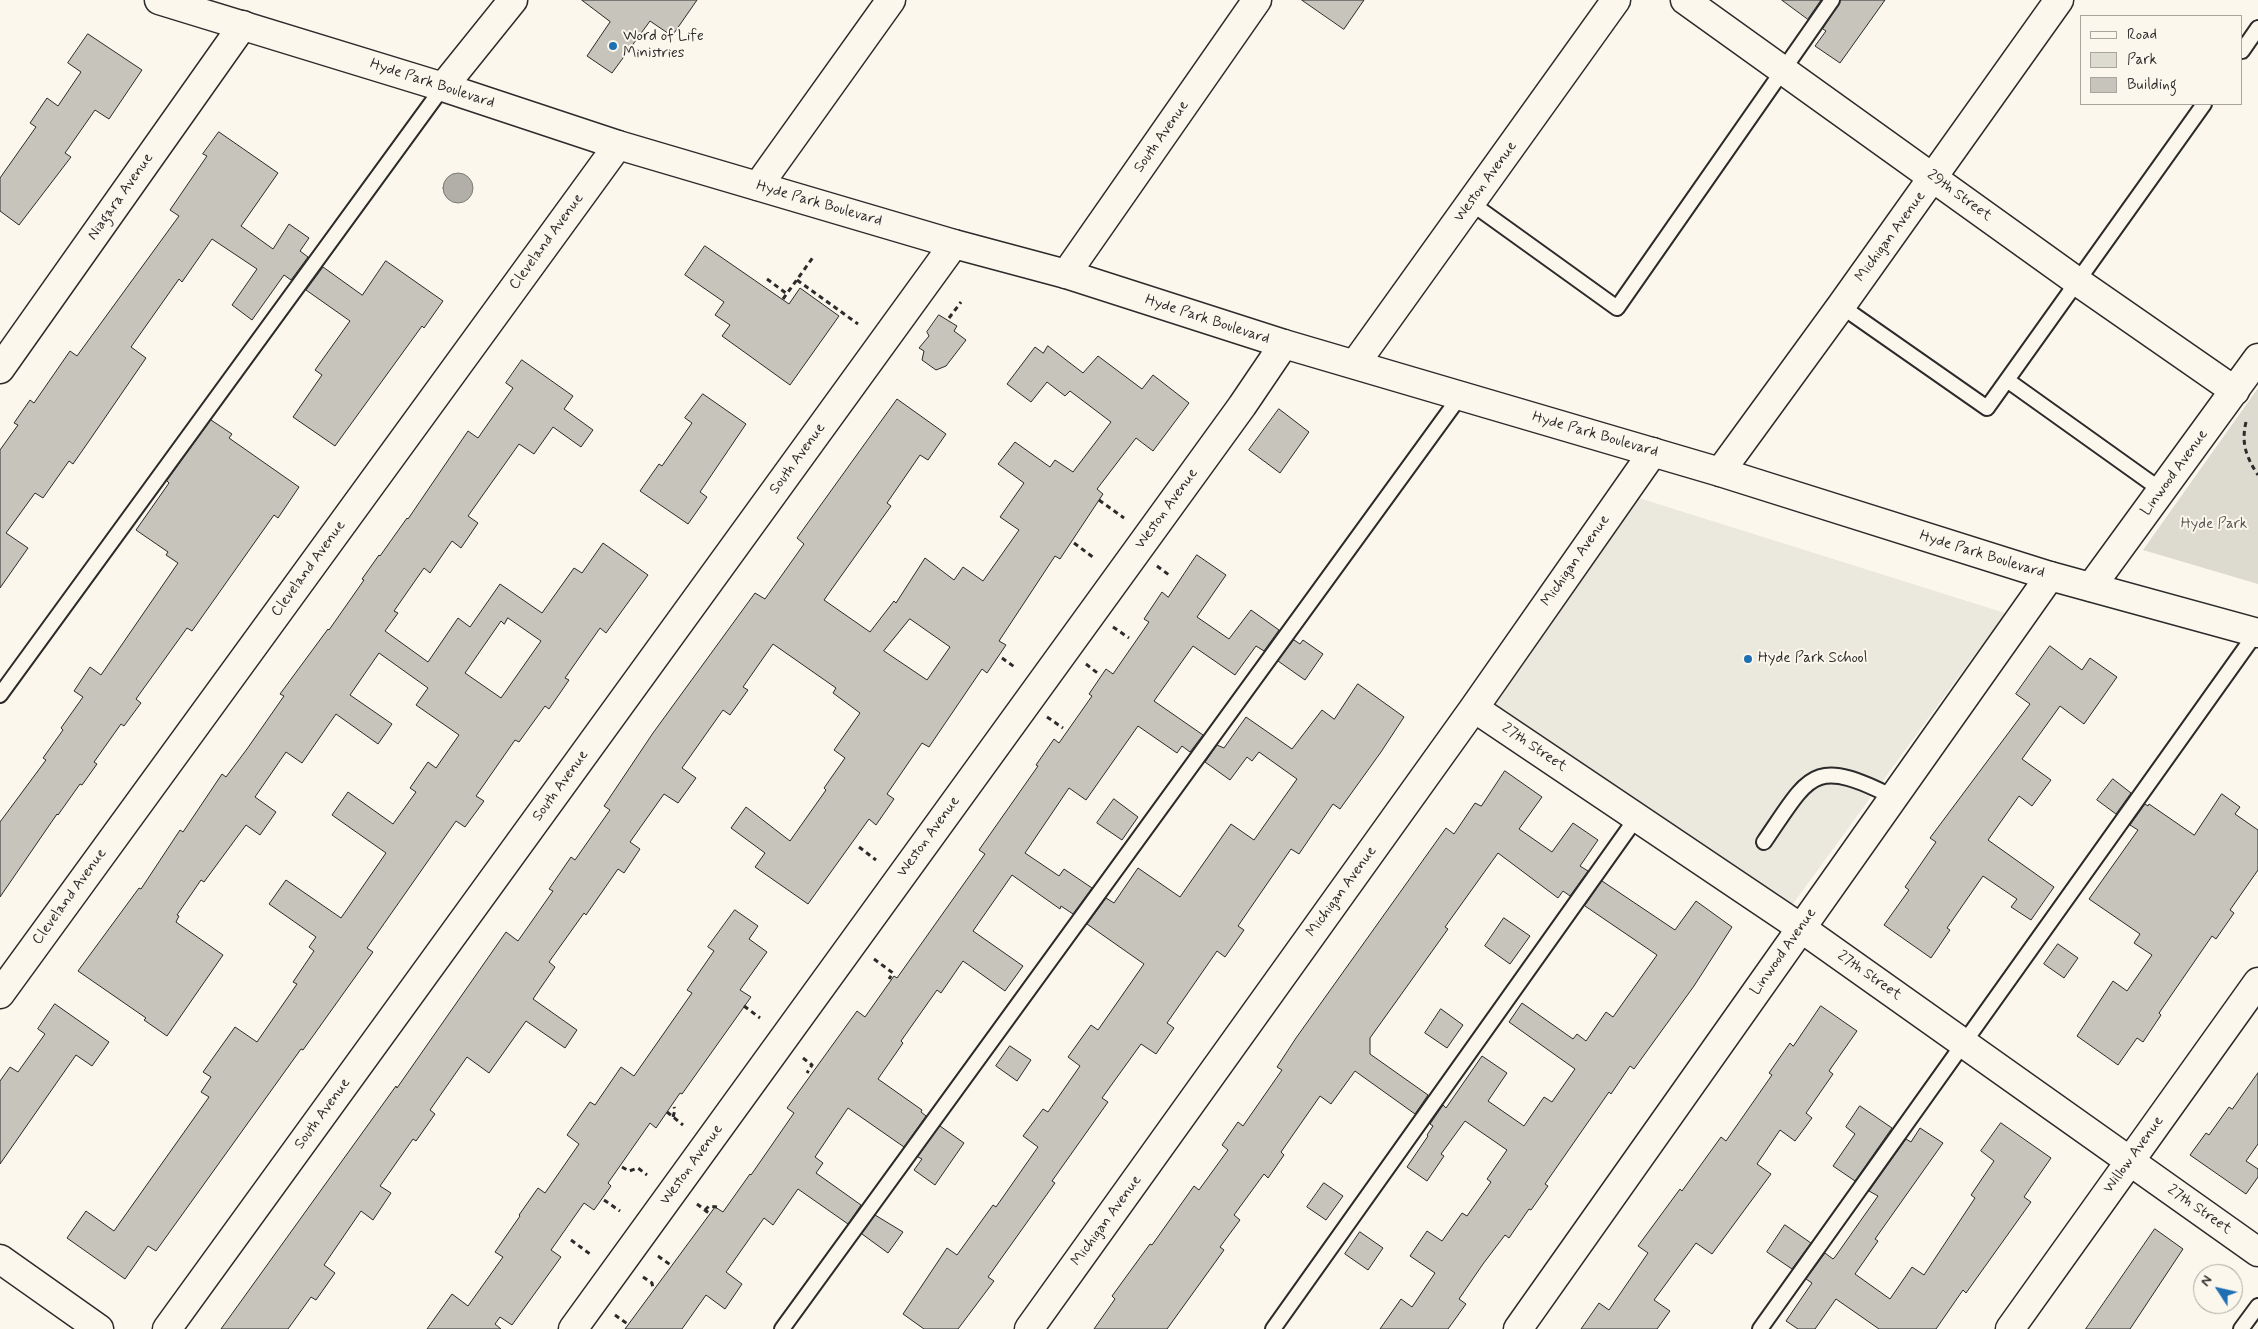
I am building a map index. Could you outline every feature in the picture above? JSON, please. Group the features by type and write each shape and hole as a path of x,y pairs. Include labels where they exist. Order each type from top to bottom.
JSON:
{"street":[{"name":"Hyde Park Boulevard","path":"158,0 442,87 618,145 954,244 1066,274 1284,344 1720,472 2050,576 2257,633"},
{"path":"442,87 513,0"},
{"path":"758,186 891,0"},
{"name":"South Avenue","path":"1066,274 1257,0"},
{"name":"Weston Avenue","path":"1356,364 1616,0"},
{"name":"29th Street","path":"1685,0 2078,282 2241,403"},
{"name":"Michigan Avenue","path":"1720,472 2059,0"},
{"name":"Niagara Avenue","path":"0,369 243,25"},
{"name":"Cleveland Avenue","path":"0,994 618,145"},
{"name":"South Avenue","path":"167,1329 954,244"},
{"name":"Weston Avenue","path":"573,1329 1167,509 1284,344"},
{"name":"Linwood Avenue","path":"2091,587 2161,490 2241,403 2258,358"},
{"name":"Michigan Avenue","path":"1029,1329 1474,708 1653,452"},
{"name":"Linwood Avenue","path":"1518,1329 2050,576"},
{"name":"27th Street","path":"1474,708 1801,928 2258,1252"},
{"name":"Willow Avenue","path":"2010,1329 2258,982"},
{"path":"0,1259 99,1329"}],"lane":[{"path":"1471,204 1617,308 1832,0"},
{"path":"2243,50 2258,28"},
{"path":"0,695 442,87"},
{"path":"1841,306 1987,408 2203,105"},
{"path":"2007,380 2161,490"},
{"path":"782,1329 1461,396"},
{"path":"1760,1329 1963,1042 2257,633"},
{"path":"1764,842 1803,786 1813,779 1831,774 1860,781 1893,797"},
{"path":"1273,1329 1637,817"},
{"path":"2241,1329 2258,1306"}],"path":[{"path":"783,300 814,256"},
{"path":"767,279 787,294"},
{"path":"797,280 858,324"},
{"path":"949,318 961,302"},
{"path":"2241,403 2246,456 2258,475"},
{"path":"1099,500 1124,518"},
{"path":"1074,543 1094,558"},
{"path":"1155,565 1169,575"},
{"path":"1111,625 1129,638"},
{"path":"1002,658 1016,668"},
{"path":"1083,662 1100,675"},
{"path":"1045,715 1063,728"},
{"path":"859,847 876,860"},
{"path":"870,956 893,973 889,979"},
{"path":"744,1006 760,1018"},
{"path":"798,1055 812,1065 806,1073"},
{"path":"672,1117 675,1110 674,1107"},
{"path":"666,1112 683,1124"},
{"path":"622,1167 629,1171 638,1168 647,1175"},
{"path":"604,1200 620,1211"},
{"path":"692,1200 710,1214"},
{"path":"705,1210 709,1206 717,1207"},
{"path":"571,1240 590,1254"},
{"path":"654,1253 672,1266"},
{"path":"638,1274 652,1283 653,1289"},
{"path":"611,1311 628,1324"}],"shaded area":[{"path":"458,173 464,174 472,182 472,194 464,202 458,203 452,202 444,194 443,188 444,182 452,174"},
{"name":"Hyde Park School","path":"1639,498 2005,613 1787,912 1492,705"}],"green space":[{"name":"Hyde Park","path":"2258,388 2258,584 2143,550"}],"building":[{"name":"Word of Life Ministries","path":"582,0 697,0 672,36 650,21 612,73 587,56 610,22"},
{"path":"1302,0 1364,0 1344,29"},
{"path":"1782,0 1821,0 1808,19"},
{"path":"1841,0 1885,0 1840,63 1815,46 1826,31 1823,29"},
{"path":"88,34 142,70 109,119 95,110 65,153 71,157 19,225 0,211 0,178 36,127 30,123 47,98 58,106 81,72 68,63"},
{"path":"219,132 278,173 241,226 273,249 289,224 309,238 300,251 308,257 291,280 284,275 252,320 232,305 257,269 212,239 182,282 179,279 131,347 146,358 73,464 69,461 43,498 35,493 6,533 28,548 0,588 0,450 18,425 14,423 30,400 34,403 70,351 77,356 179,216 170,210 207,156 203,154"},
{"path":"705,246 789,304 800,288 839,316 790,385 722,336 730,325 715,315 724,302 685,275"},
{"path":"386,261 443,301 424,328 422,326 335,446 293,417 322,375 315,370 350,321 306,290 323,267 362,295"},
{"path":"939,315 957,326 954,331 966,340 946,366 936,370 922,360 924,351 919,348 929,336 927,332"},
{"path":"1048,346 1083,373 1098,356 1142,389 1153,375 1189,403 1153,451 1136,438 1097,489 1103,494 1060,559 1055,556 999,641 1006,645 987,673 982,669 929,747 922,743 887,794 894,799 876,825 869,819 808,904 755,867 765,853 731,828 746,807 790,841 826,790 824,788 845,758 834,750 860,713 833,693 836,688 773,644 743,687 748,690 730,715 723,710 682,768 696,778 678,803 664,794 630,842 640,849 624,873 618,869 586,915 584,913 549,962 555,967 533,999 577,1030 565,1048 526,1021 489,1073 467,1057 430,1110 435,1114 416,1141 413,1139 380,1186 391,1193 373,1220 361,1211 324,1265 335,1273 316,1300 311,1297 288,1329 221,1329 396,1086 397,1088 506,932 518,941 553,891 549,889 571,857 575,860 610,810 604,806 653,733 755,593 765,599 804,544 797,538 897,399 946,434 928,460 920,455 887,503 891,506 824,600 870,632 894,601 896,603 925,558 954,580 963,567 983,581 1019,530 1000,517 1024,483 998,464 1015,442 1050,467 1055,460 1073,472 1111,422 1070,391 1065,396 1047,382 1031,402 1007,384 1035,347 1043,353","holes":["910,619 950,647 927,680 884,651"]},
{"path":"522,360 573,396 564,409 593,430 581,447 553,427 534,454 519,444 468,516 478,523 461,548 452,541 430,573 424,568 394,611 398,613 385,631 428,662 458,618 470,627 500,584 542,613 574,568 582,573 603,543 648,575 606,633 600,628 565,678 569,680 549,709 545,706 519,742 515,740 476,796 484,801 465,827 456,821 367,948 373,952 303,1050 301,1049 156,1251 148,1246 125,1279 67,1238 86,1211 114,1231 209,1097 201,1092 211,1077 203,1072 235,1027 257,1042 297,984 293,982 314,951 309,947 316,937 269,904 286,880 341,918 386,853 332,815 348,792 393,824 416,792 410,788 428,762 436,768 459,735 416,705 428,688 379,653 350,695 392,724 378,744 336,714 302,763 286,752 255,797 276,812 260,835 246,825 204,882 201,880 177,915 179,916 176,922 223,955 167,1036 144,1020 146,1018 78,971 139,888 141,889 180,830 183,832 222,774 226,777 247,749 284,696 280,694 329,630 364,580 362,579 408,519 468,431 478,438 513,388 506,383","holes":["508,618 541,641 501,698 465,673 501,621 504,624"]},
{"path":"703,394 746,424 700,492 707,497 688,524 640,491 659,464 662,466 692,423 685,418"},
{"path":"1279,409 1309,432 1280,473 1249,450"},
{"path":"211,420 232,434 229,438 299,487 278,518 274,515 192,631 187,628 136,699 141,703 124,726 121,724 94,762 97,764 57,814 0,897 0,822 46,760 43,758 83,697 74,691 90,667 101,675 178,563 166,555 168,552 136,530 169,483 167,481"},
{"path":"1197,555 1226,575 1197,617 1229,639 1251,610 1279,630 1264,651 1256,646 1235,675 1193,646 1154,701 1203,735 1190,752 1182,746 1177,753 1138,726 1086,800 1069,788 1025,853 1059,876 1064,869 1092,888 1073,914 1061,906 1060,909 1012,875 973,931 1023,966 1005,991 963,961 941,993 937,990 901,1041 903,1043 878,1079 922,1110 921,1112 926,1116 904,1147 848,1108 815,1157 823,1163 816,1173 861,1205 848,1224 798,1189 773,1225 764,1218 726,1272 742,1284 725,1309 706,1295 682,1329 625,1329 715,1207 723,1212 751,1175 794,1113 787,1108 857,1011 865,1017 894,976 897,978 985,854 979,850 1038,766 1036,765 1054,739 1059,743 1092,696 1089,694 1106,669 1113,674 1149,622 1144,619 1162,592 1168,597"},
{"path":"1294,640 1300,644 1303,640 1323,654 1305,680 1278,661"},
{"path":"2050,646 2082,670 2090,658 2117,677 2084,724 2060,706 2022,759 2051,780 2032,806 2019,796 1988,840 2054,887 2031,920 2011,907 2017,899 1983,876 1947,928 1950,930 1931,958 1884,925 1909,890 1905,887 1936,842 1930,838 2030,704 2016,694"},
{"path":"1358,684 1404,717 1381,752 1340,809 1333,804 1299,854 1291,849 1238,926 1244,930 1225,957 1217,951 1167,1023 1174,1028 1156,1054 1141,1044 1102,1098 1108,1102 1052,1181 1055,1183 988,1277 994,1281 958,1329 924,1329 903,1314 947,1248 957,1255 993,1205 996,1207 1038,1147 1023,1136 1043,1109 1048,1112 1080,1066 1068,1057 1091,1025 1098,1030 1144,964 1087,924 1106,898 1114,903 1138,868 1180,897 1231,824 1254,840 1297,779 1259,752 1252,761 1247,757 1230,780 1205,762 1217,745 1224,748 1246,717 1292,749 1322,710 1334,719"},
{"path":"1505,771 1542,797 1519,829 1552,852 1573,823 1598,840 1580,866 1588,871 1570,896 1563,891 1558,898 1498,853 1445,927 1448,929 1370,1038 1370,1054 1428,1095 1415,1114 1355,1071 1331,1104 1320,1096 1281,1152 1284,1155 1268,1178 1264,1174 1234,1215 1240,1220 1220,1247 1224,1250 1167,1329 1094,1329 1115,1299 1112,1296 1150,1244 1152,1245 1194,1186 1199,1190 1228,1150 1222,1145 1238,1122 1243,1126 1282,1070 1277,1067 1296,1038 1446,828 1454,834 1475,803 1481,806"},
{"path":"2113,779 2131,793 2116,814 2097,800"},
{"path":"2222,794 2240,807 2235,814 2258,830 2258,870 2230,910 2234,913 2216,939 2212,936 2159,1013 2161,1015 2143,1042 2137,1038 2118,1065 2077,1036 2113,981 2127,991 2152,955 2134,943 2140,934 2089,899 2138,830 2130,825 2145,804 2148,806 2149,804 2194,835"},
{"path":"1114,799 1138,817 1122,840 1097,823"},
{"path":"1602,881 1675,930 1696,901 1732,927 1694,986 1634,1069 1630,1066 1611,1094 1609,1092 1545,1184 1548,1186 1531,1210 1529,1209 1509,1238 1505,1235 1483,1264 1459,1299 1466,1304 1448,1329 1380,1329 1401,1299 1412,1307 1435,1273 1410,1256 1427,1231 1442,1241 1462,1213 1467,1216 1491,1182 1487,1179 1507,1150 1465,1121 1441,1154 1444,1156 1427,1181 1407,1167 1428,1136 1433,1126 1430,1124 1443,1105 1446,1108 1482,1056 1507,1073 1488,1101 1524,1126 1544,1097 1552,1102 1575,1069 1509,1022 1522,1003 1573,1039 1577,1034 1586,1041 1606,1012 1613,1017 1657,955 1585,906"},
{"path":"735,910 758,926 749,939 767,952 740,990 751,997 682,1094 680,1093 656,1128 650,1123 608,1183 611,1186 594,1210 584,1203 551,1250 561,1257 512,1325 500,1317 495,1324 501,1329 427,1329 452,1294 468,1306 503,1257 495,1252 519,1215 538,1188 545,1193 579,1144 567,1135 590,1102 595,1105 621,1067 634,1076 692,993 687,990 714,951 708,947"},
{"path":"1504,918 1530,936 1510,964 1485,946"},
{"path":"2058,944 2078,958 2064,978 2044,964"},
{"path":"55,1004 109,1042 92,1066 76,1055 0,1164 0,1081 10,1067 18,1072 45,1034 38,1029"},
{"path":"1821,1006 1857,1031 1829,1071 1833,1074 1806,1113 1812,1118 1795,1141 1780,1130 1757,1164 1771,1174 1712,1254 1696,1243 1654,1300 1670,1311 1657,1329 1581,1329 1599,1303 1609,1310 1648,1253 1638,1246 1680,1189 1682,1191 1721,1137 1726,1141 1772,1075 1769,1073 1790,1043 1793,1046"},
{"path":"1441,1009 1463,1025 1447,1048 1425,1033"},
{"path":"1010,1046 1031,1060 1017,1081 996,1066"},
{"path":"2258,1073 2258,1144 2246,1161 2258,1169 2258,1177 2246,1194 2190,1155 2206,1133 2209,1135 2229,1107 2232,1109"},
{"path":"1860,1106 1892,1128 1855,1181 1833,1166 1855,1134 1846,1127"},
{"path":"2001,1123 2051,1158 2024,1197 2031,1202 1966,1293 1963,1290 1936,1329 1879,1329 1836,1299 1815,1329 1798,1329 1786,1321 1812,1283 1806,1279 1825,1253 1833,1259 1835,1257 1878,1196 1869,1191 1906,1139 1911,1142 1920,1128 1943,1143 1875,1239 1878,1241 1855,1274 1890,1299 1912,1267 1924,1275 1975,1198 1971,1195 1994,1161 1981,1151"},
{"path":"940,1126 964,1143 935,1185 914,1170 922,1159 918,1157"},
{"path":"1324,1183 1343,1196 1326,1220 1307,1207"},
{"path":"875,1215 903,1232 888,1253 862,1234"},
{"path":"1785,1225 1811,1243 1792,1269 1767,1252"},
{"path":"2155,1229 2183,1249 2130,1329 2086,1329"},
{"path":"1360,1232 1383,1248 1368,1270 1345,1254"}],"place":[{"name":"Word of Life Ministries","path":"613,46"},
{"name":"Hyde Park School","path":"1748,659"}]}
